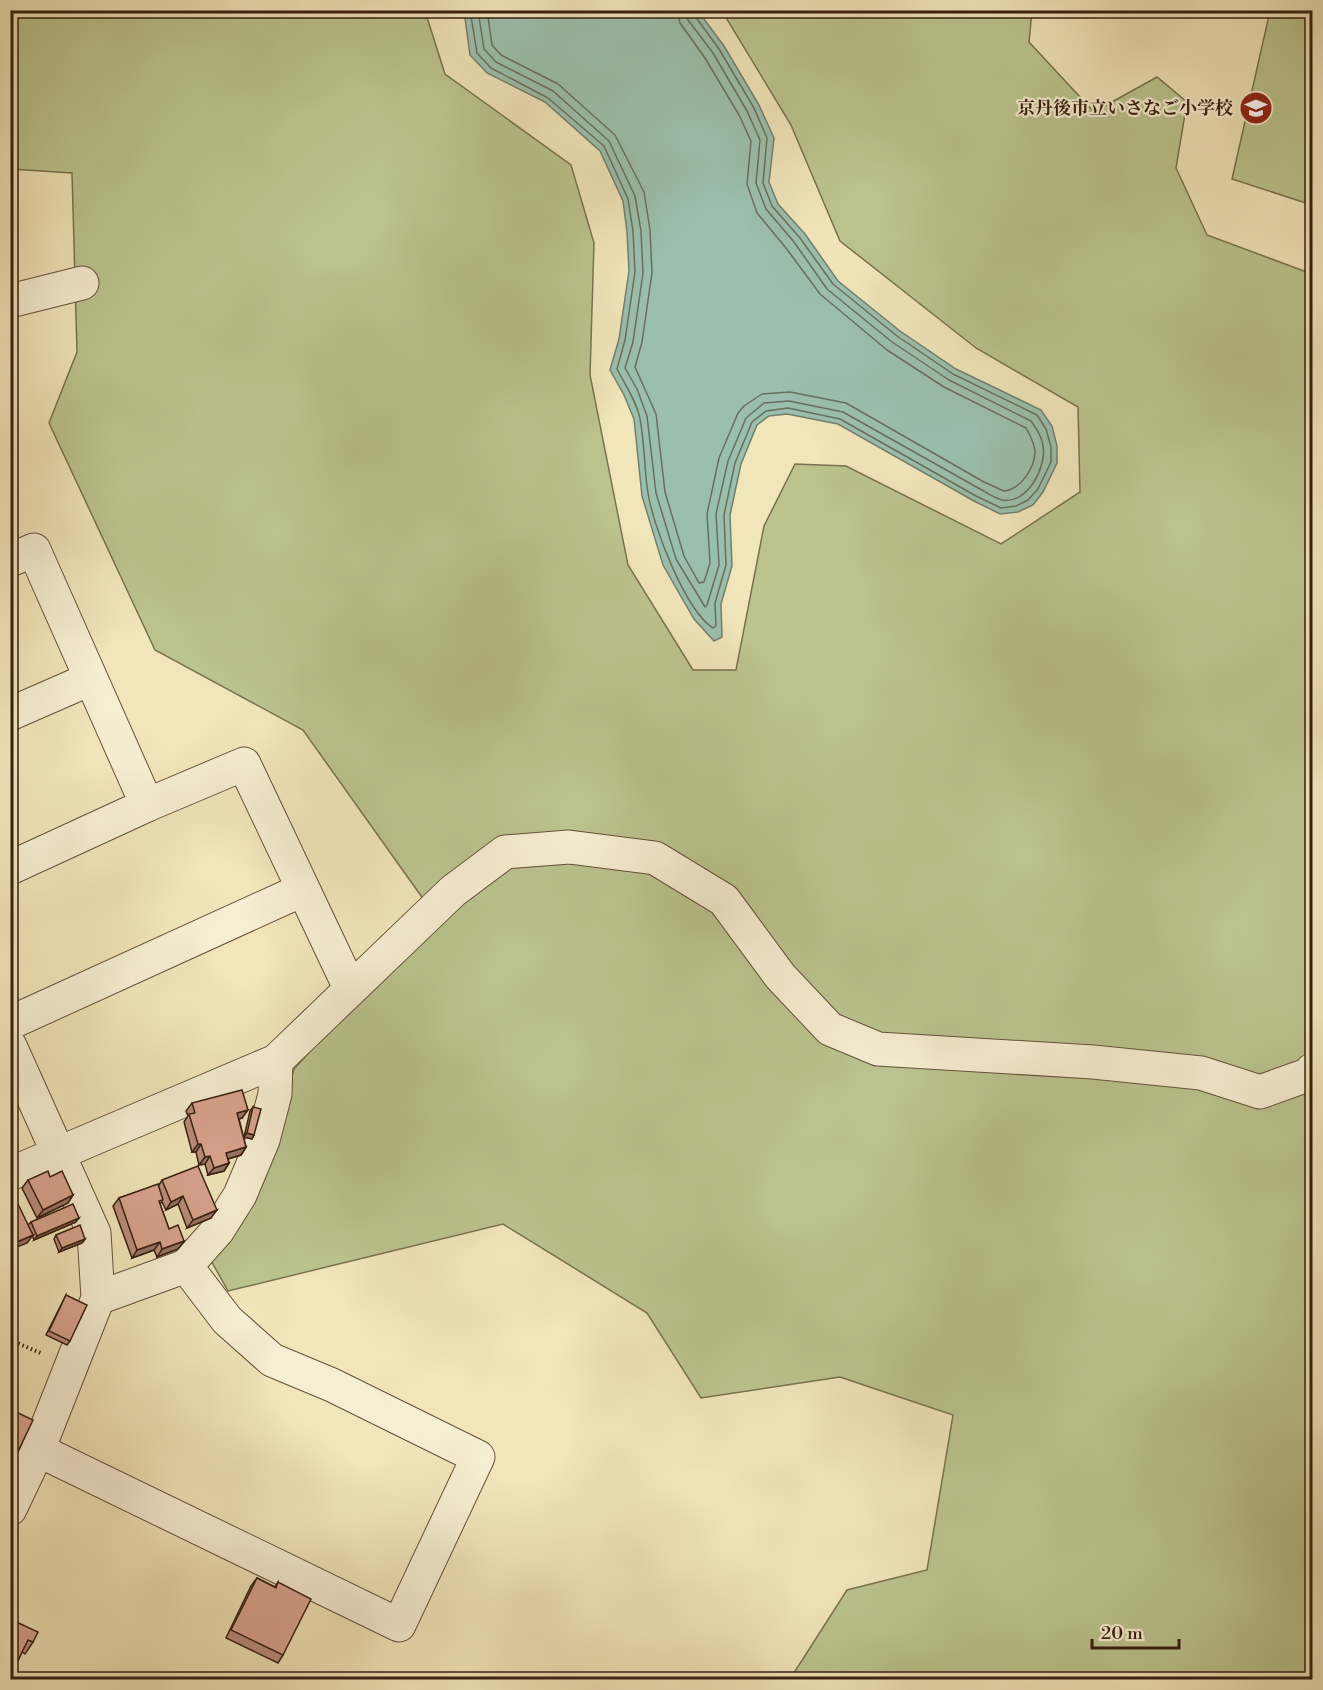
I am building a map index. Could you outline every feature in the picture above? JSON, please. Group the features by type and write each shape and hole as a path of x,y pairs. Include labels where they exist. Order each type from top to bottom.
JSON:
{"street":[{"path":"10,301 82,283"},
{"path":"10,560 34,550 147,805"},
{"path":"10,714 90,679"},
{"path":"10,868 147,805 244,764 350,988"},
{"path":"10,1174 276,1061 453,891 505,852 568,847 655,858 724,900 780,976 830,1029 878,1049 1093,1062 1201,1073 1260,1092 1310,1074 1312,1070"},
{"path":"10,1023 302,890"},
{"path":"10,1046 94,1233 98,1298 38,1450 10,1509"},
{"path":"98,1298 186,1266 218,1230 240,1196 262,1140 274,1094 276,1061"},
{"path":"38,1450 399,1625 478,1457 332,1385 272,1360 227,1320 186,1266"}],"green space":[{"path":"10,11 425,11 445,74 571,165 594,243 590,375 628,565 693,670 736,670 764,526 795,464 846,466 1001,544 1080,492 1078,407 976,348 840,241 791,125 722,11 1032,11 1029,42 1094,112 1157,77 1187,102 1176,168 1207,235 1312,274 1312,1679 790,1679 847,1590 927,1570 953,1415 840,1377 701,1398 647,1313 503,1224 228,1291 209,1257 274,1145 294,1069 363,993 441,924 303,730 155,650 49,423 77,352 72,173 11,169"},
{"path":"1270,11 1312,11 1312,205 1232,179"}],"water":[{"path":"464,11 698,11 724,46 759,105 774,138 769,182 778,204 805,234 838,281 900,331 956,369 1041,410 1052,426 1057,446 1057,463 1043,492 1033,505 1018,512 1000,514 838,424 787,414 769,416 757,425 741,464 730,515 732,566 721,604 722,637 714,641 694,619 663,565 642,496 634,419 610,370 619,339 629,271 623,201 600,151 545,102 487,73 470,55"}],"building":[{"path":"242,1090 248,1110 237,1113 246,1147 226,1153 229,1163 214,1168 210,1156 205,1157 201,1144 198,1144 189,1114 195,1113 192,1103"},
{"path":"253,1107 261,1109 254,1135 247,1133"},
{"path":"198,1166 217,1210 193,1220 183,1196 171,1202 162,1180"},
{"path":"48,1171 50,1177 62,1171 73,1195 43,1210 28,1180"},
{"path":"158,1184 163,1200 159,1201 169,1229 178,1225 184,1241 162,1249 160,1242 137,1250 119,1198"},
{"path":"16,1200 33,1235 10,1245 10,1203"},
{"path":"73,1204 79,1218 37,1236 31,1222"},
{"path":"80,1225 85,1239 62,1248 56,1235"},
{"path":"66,1295 87,1305 70,1341 49,1331"},
{"path":"10,1409 33,1420 10,1468"},
{"path":"257,1578 276,1588 278,1582 311,1599 283,1655 231,1630"},
{"path":"10,1619 38,1632 33,1642 28,1640 12,1673 17,1676 16,1680 10,1680"}],"place":[{"name":"京丹後市立いさなご小学校","path":"1256,108"}]}
